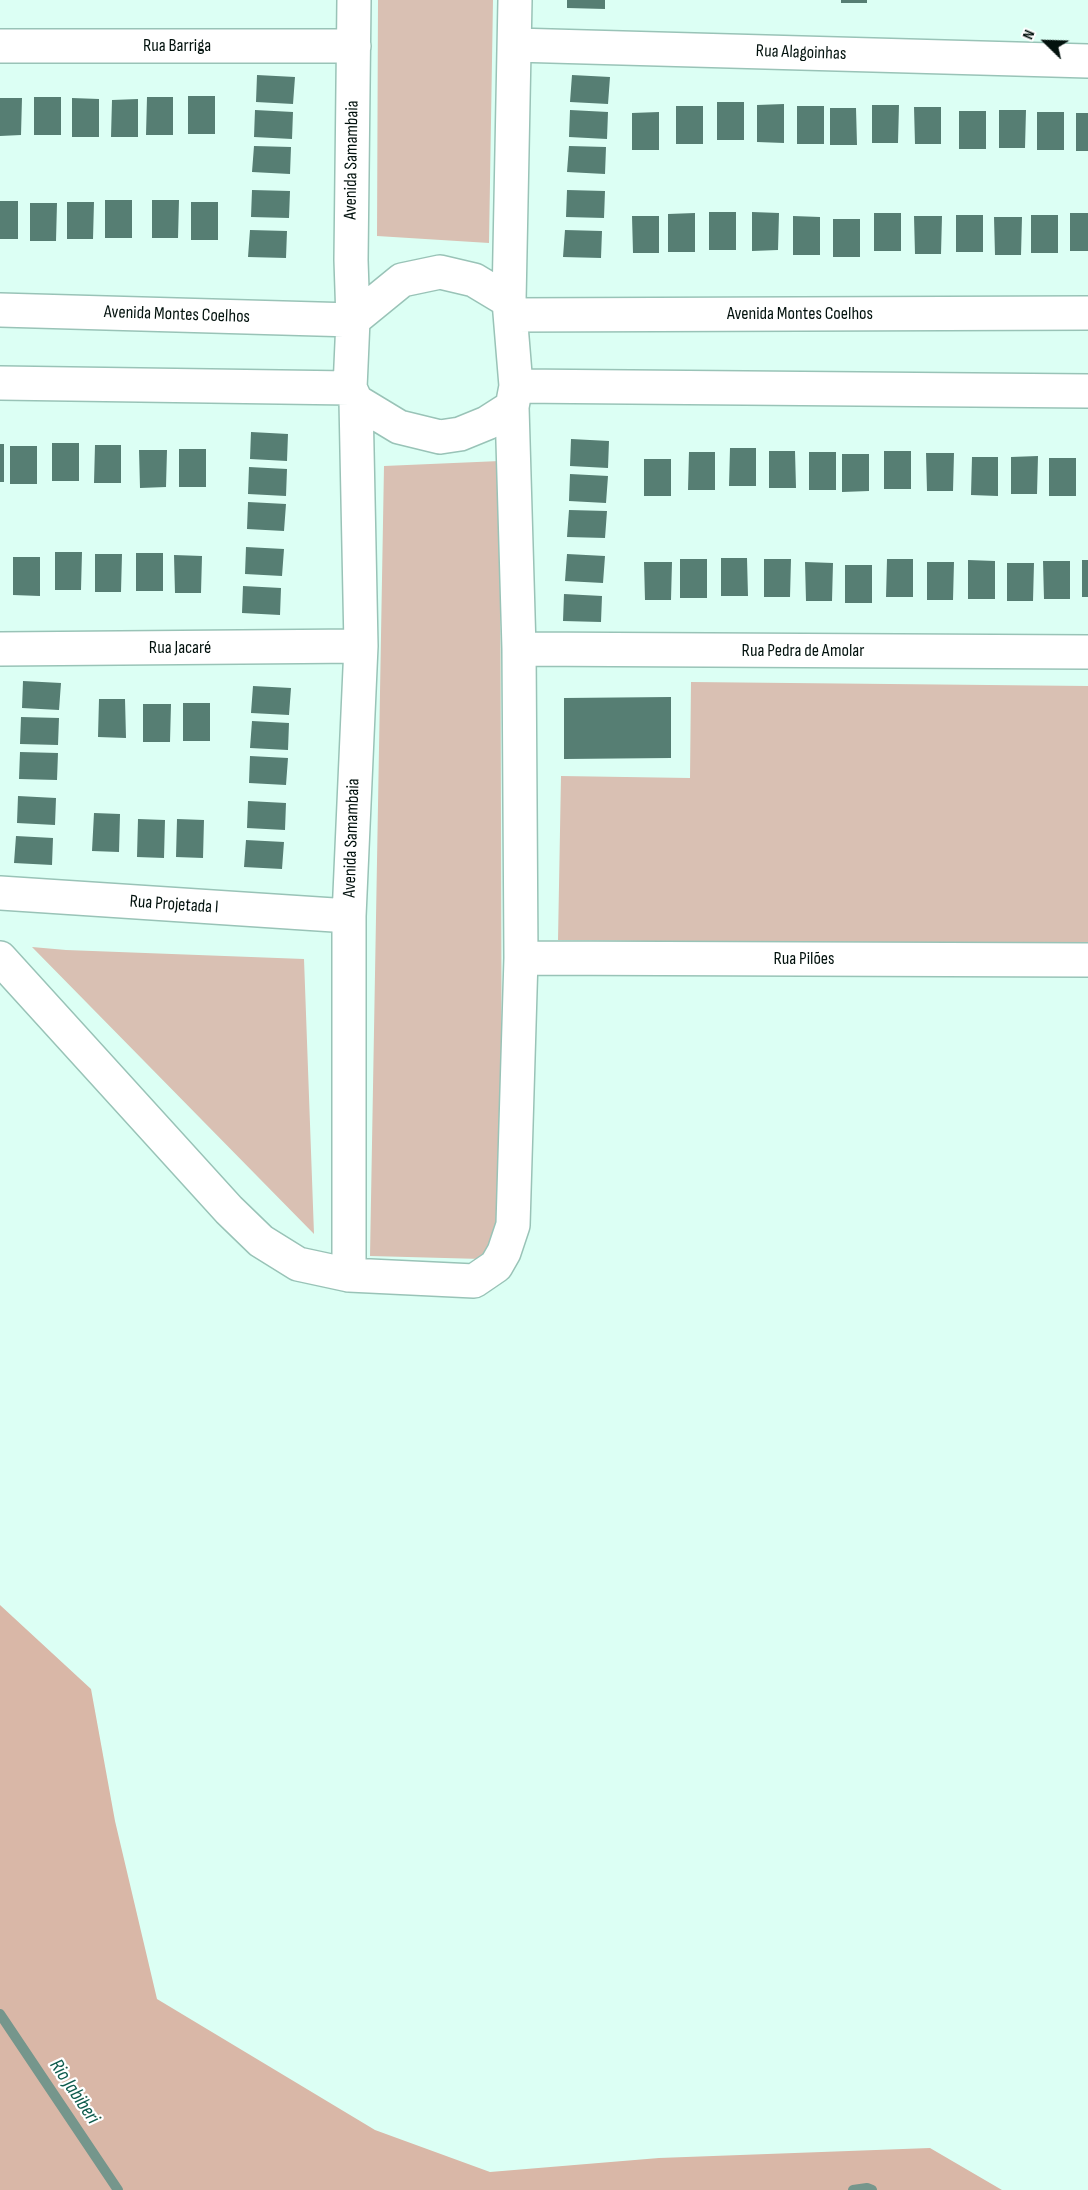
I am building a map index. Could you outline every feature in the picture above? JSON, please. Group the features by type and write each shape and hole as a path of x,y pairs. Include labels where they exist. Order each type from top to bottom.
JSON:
{"street":[{"name":"Avenida Samambaia","path":"353,320 351,260 354,0"},
{"path":"0,958 229,1210 261,1241 298,1264 349,1275 474,1281 496,1266 504,1252 513,1225 521,958 519,649 510,308 515,0"},
{"name":"Rua Alagoinhas","path":"515,45 1088,61"},
{"name":"Rua Barriga","path":"0,46 354,46"},
{"path":"353,395 353,320 402,280 440,272 474,280 510,308"},
{"name":"Avenida Montes Coelhos","path":"510,308 1088,313"},
{"name":"Avenida Montes Coelhos","path":"0,310 353,320"},
{"path":"0,383 353,395 399,427 440,437 460,434 487,423 514,397 1088,392"},
{"name":"Avenida Samambaia","path":"349,1275 349,916 361,646 353,395"},
{"name":"Rua Jacaré","path":"0,649 361,646"},
{"name":"Rua Pedra de Amolar","path":"519,649 1088,652"},
{"name":"Rua Projetada I","path":"0,893 349,916"},
{"name":"Rua Pilões","path":"521,958 1088,960"}],"shaded area":[{"path":"378,0 493,0 489,243 377,236"},
{"path":"500,461 502,1187 497,1230 482,1259 370,1256 384,466"},
{"path":"691,682 1088,686 1088,946 558,940 561,776 690,778"},
{"path":"32,947 304,959 314,1234"},
{"path":"0,1605 91,1689 115,1821 157,1999 375,2130 490,2172 659,2158 930,2148 1002,2190 0,2190"}],"building":[{"path":"567,0 605,0 605,9 567,8"},
{"path":"841,0 867,0 867,3 841,3"},
{"path":"257,75 295,77 293,104 256,102"},
{"path":"572,75 610,77 608,104 570,102"},
{"path":"188,96 215,96 215,134 188,134"},
{"path":"34,97 61,97 61,135 34,135"},
{"path":"147,97 173,97 173,135 146,135"},
{"path":"0,98 22,98 21,135 0,136"},
{"path":"72,98 99,99 99,137 72,137"},
{"path":"138,99 138,137 111,137 112,100"},
{"path":"717,102 744,102 744,140 717,140"},
{"path":"784,104 784,143 757,142 757,105"},
{"path":"872,105 899,105 898,143 872,143"},
{"path":"676,106 703,106 703,144 676,144"},
{"path":"797,106 824,106 824,144 797,144"},
{"path":"914,107 941,107 941,144 915,144"},
{"path":"830,108 856,108 857,145 830,145"},
{"path":"255,110 293,112 292,139 254,137"},
{"path":"570,110 608,112 607,139 569,137"},
{"path":"999,110 1026,110 1025,148 999,148"},
{"path":"959,111 986,111 986,149 959,149"},
{"path":"659,112 659,150 632,150 632,113"},
{"path":"1037,112 1064,112 1064,150 1037,150"},
{"path":"1076,113 1088,113 1088,151 1076,151"},
{"path":"254,146 291,147 290,174 252,172"},
{"path":"569,146 606,147 605,174 567,172"},
{"path":"252,190 290,191 289,218 251,217"},
{"path":"567,190 605,191 604,218 566,217"},
{"path":"105,200 132,200 132,238 105,238"},
{"path":"152,200 179,200 178,238 152,238"},
{"path":"0,201 18,201 18,239 0,239"},
{"path":"67,202 94,202 93,239 67,239"},
{"path":"191,202 218,202 218,240 191,240"},
{"path":"30,203 57,203 56,241 30,241"},
{"path":"709,212 736,212 736,250 709,250"},
{"path":"752,212 779,213 778,250 752,251"},
{"path":"695,213 695,252 668,252 668,214"},
{"path":"874,213 901,213 901,251 874,251"},
{"path":"1070,213 1088,213 1088,251 1070,251"},
{"path":"956,215 983,215 983,252 956,252"},
{"path":"1031,215 1058,215 1058,253 1031,253"},
{"path":"632,216 659,216 659,253 633,253"},
{"path":"793,216 820,217 820,255 793,255"},
{"path":"914,216 942,216 941,254 915,254"},
{"path":"994,217 1022,217 1021,255 995,255"},
{"path":"833,219 860,219 860,257 833,257"},
{"path":"250,230 287,231 286,258 248,257"},
{"path":"565,230 602,231 601,258 563,257"},
{"path":"251,432 288,434 287,461 250,459"},
{"path":"571,439 609,441 608,468 570,466"},
{"path":"52,443 79,443 79,481 52,481"},
{"path":"0,444 4,444 4,482 0,482"},
{"path":"95,445 121,445 121,483 94,483"},
{"path":"10,446 37,446 37,484 10,484"},
{"path":"730,448 756,448 756,486 729,486"},
{"path":"179,449 206,449 206,487 179,487"},
{"path":"139,450 167,450 166,487 140,488"},
{"path":"769,451 795,451 796,488 769,488"},
{"path":"884,451 911,451 911,489 884,489"},
{"path":"689,452 715,452 715,490 688,490"},
{"path":"809,452 836,452 836,490 809,490"},
{"path":"926,453 954,453 953,491 927,491"},
{"path":"842,454 869,454 869,491 842,492"},
{"path":"1038,456 1037,494 1011,494 1011,457"},
{"path":"972,457 998,457 998,496 971,495"},
{"path":"1049,458 1076,458 1076,496 1049,496"},
{"path":"644,459 671,459 671,496 644,496"},
{"path":"249,467 287,469 286,496 248,494"},
{"path":"570,474 608,476 606,503 569,501"},
{"path":"248,502 286,504 284,531 247,529"},
{"path":"569,510 607,511 605,538 567,537"},
{"path":"246,547 284,549 282,576 245,574"},
{"path":"55,552 82,552 81,590 55,590"},
{"path":"136,553 163,553 163,591 136,591"},
{"path":"95,554 122,554 121,592 95,592"},
{"path":"567,554 605,556 603,583 565,581"},
{"path":"174,555 202,556 201,593 175,593"},
{"path":"13,557 40,557 40,596 13,595"},
{"path":"721,558 747,558 748,596 721,596"},
{"path":"680,559 707,559 707,598 680,598"},
{"path":"764,559 791,559 790,597 764,597"},
{"path":"887,559 913,559 913,597 886,597"},
{"path":"968,560 995,561 995,599 968,599"},
{"path":"1082,560 1088,560 1088,597 1082,597"},
{"path":"1043,561 1070,561 1070,599 1044,599"},
{"path":"644,562 672,562 671,600 645,600"},
{"path":"805,562 833,563 832,601 806,601"},
{"path":"927,562 954,562 953,600 927,600"},
{"path":"1007,563 1034,563 1033,601 1007,601"},
{"path":"845,565 872,565 872,603 845,603"},
{"path":"243,586 281,588 280,615 242,613"},
{"path":"564,594 602,596 601,622 563,621"},
{"path":"23,681 61,683 59,710 22,708"},
{"path":"253,686 291,688 289,715 251,713"},
{"path":"671,697 671,758 564,759 564,698"},
{"path":"99,699 125,699 126,738 98,737"},
{"path":"183,703 210,703 210,741 183,741"},
{"path":"143,704 171,704 170,742 143,742"},
{"path":"21,717 59,718 58,745 20,744"},
{"path":"252,721 289,723 288,750 250,748"},
{"path":"20,752 58,753 57,780 19,779"},
{"path":"250,756 288,758 286,785 249,783"},
{"path":"18,796 56,798 55,825 17,823"},
{"path":"248,801 286,803 285,830 247,828"},
{"path":"94,813 120,814 119,852 92,851"},
{"path":"138,819 165,820 164,858 137,857"},
{"path":"177,819 204,820 203,858 176,857"},
{"path":"16,836 53,838 52,865 14,863"},
{"path":"246,840 284,842 282,869 244,867"}],"waterway":[{"name":"Rio Jabiberi","path":"0,2014 118,2190"},
{"name":"Rio Jabiberi","path":"853,2190 867,2188 872,2190"}]}
